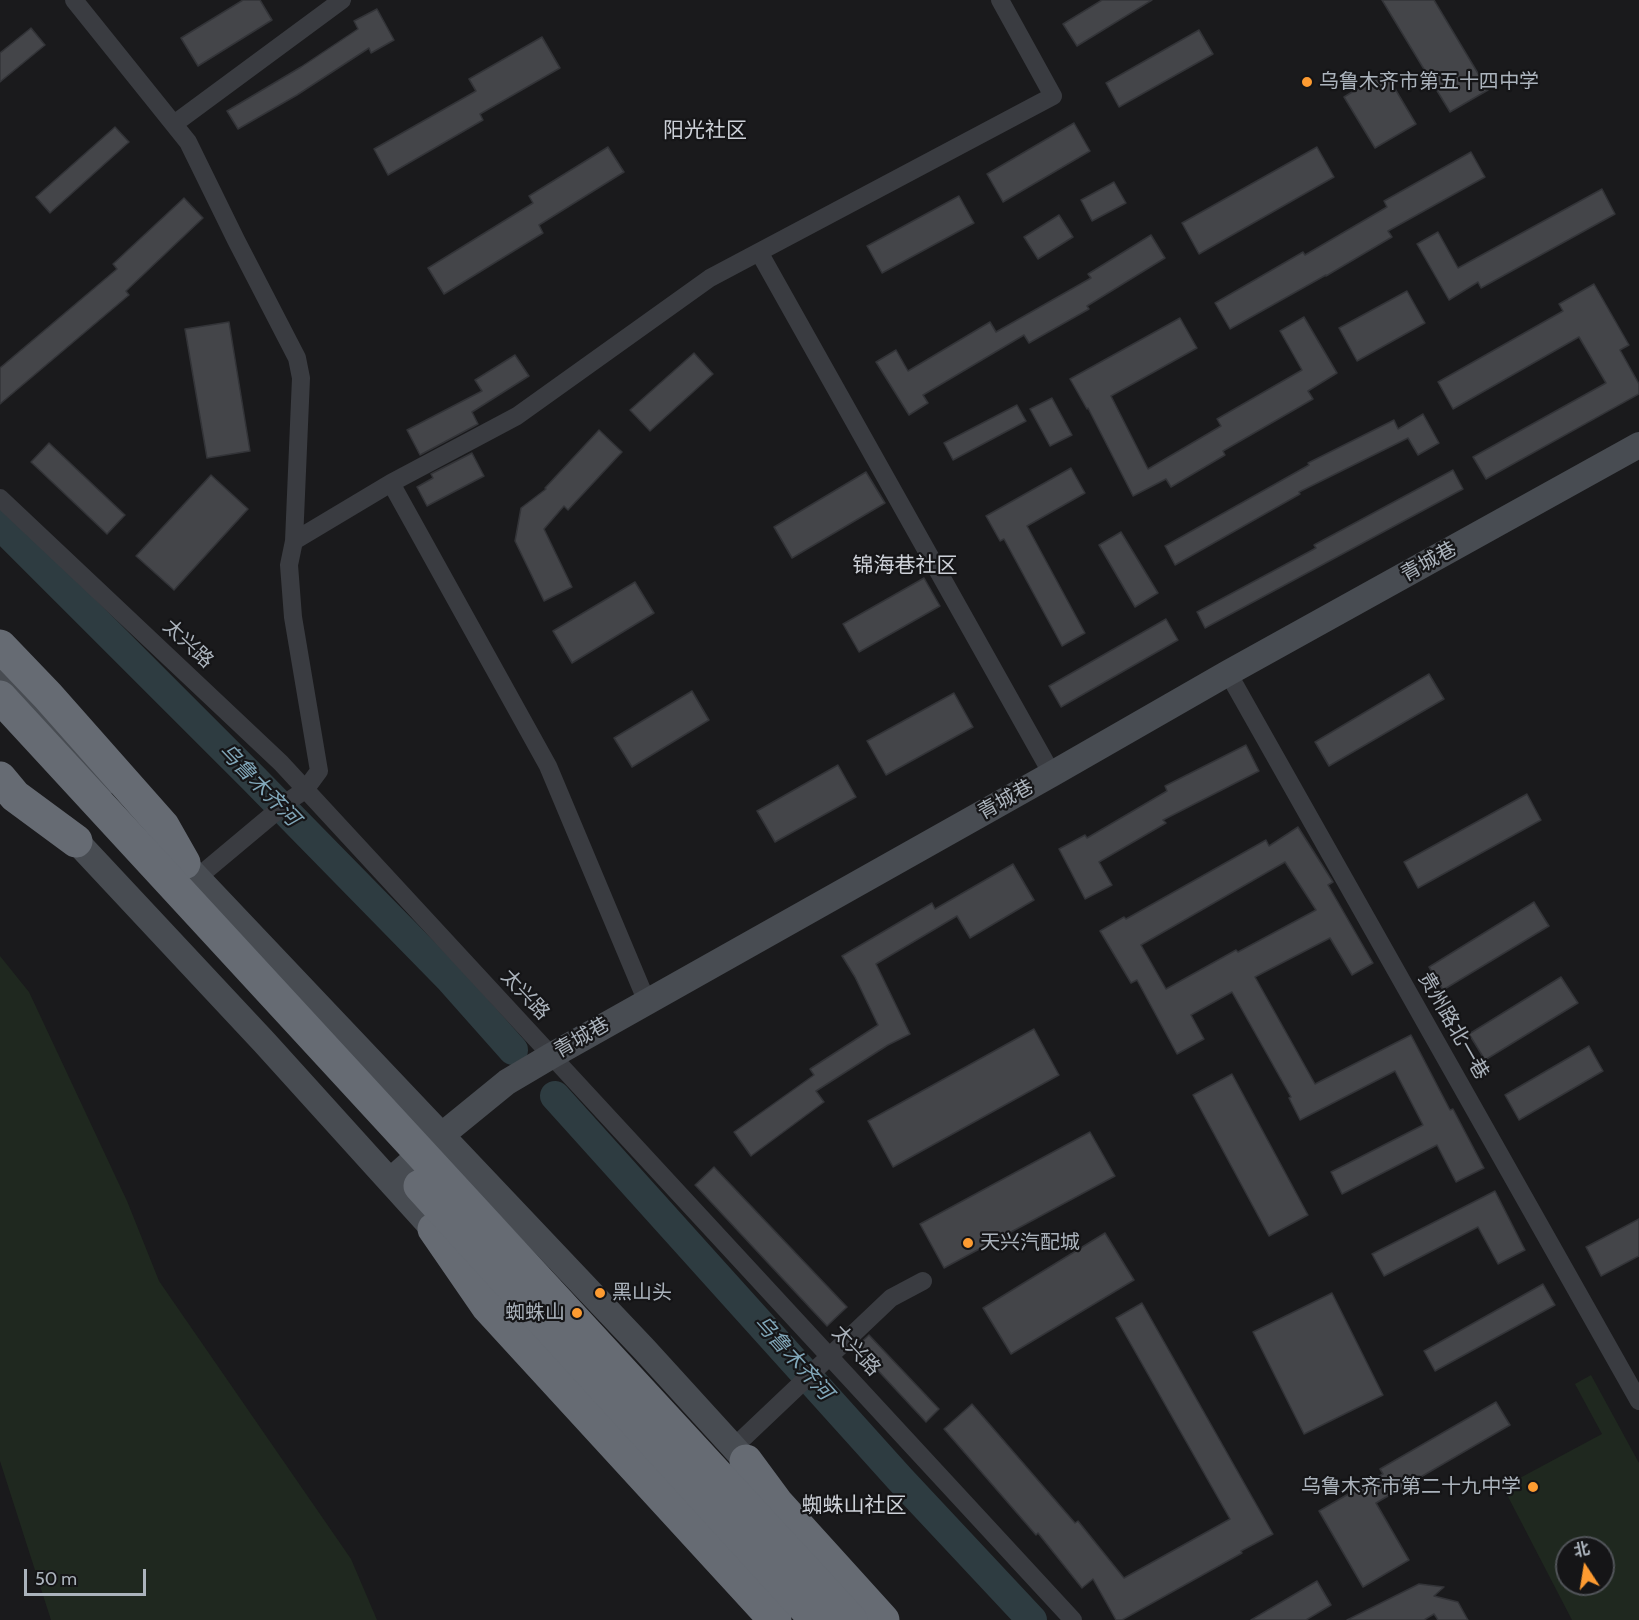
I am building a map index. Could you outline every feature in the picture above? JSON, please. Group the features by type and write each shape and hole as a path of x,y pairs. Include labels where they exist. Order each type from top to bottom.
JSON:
{"highway":[{"path":"0,646 48,696 163,826 191,870"},
{"path":"0,697 851,1620"},
{"path":"0,726 816,1620"},
{"path":"8,787 76,841"},
{"path":"434,1229 487,1306 775,1620"},
{"path":"740,1454 777,1503 883,1620"}],"main road":[{"name":"青城巷","path":"390,1181 507,1082 551,1056 1228,673 1639,445"},
{"path":"0,676 191,870 442,1135 636,1341 891,1620"},
{"path":"0,761 265,1043 793,1620"}],"street":[{"path":"74,0 188,142 297,358 301,378 294,541 289,566 293,617 319,771 305,790 191,870"},
{"path":"174,124 342,0"},
{"path":"294,541 391,483 517,416 710,278 1053,96 1000,0"},
{"path":"759,252 1052,774"},
{"path":"391,483 548,766 646,1002"},
{"name":"太兴路","path":"0,498 282,763 551,1056 826,1361 1073,1620"},
{"name":"贵州路北一巷","path":"1228,673 1639,1401"},
{"path":"740,1454 801,1385 891,1298 923,1281"}],"shaded area":[{"path":"0,956 29,992 127,1201 159,1281 351,1559 377,1620 51,1620 0,1461"},
{"path":"1591,1375 1639,1463 1639,1620 1572,1620 1560,1596 1615,1596 1615,1536 1555,1536 1555,1587 1503,1487 1602,1434 1575,1384"}],"building":[{"path":"243,0 260,0 272,20 198,66 181,38"},
{"path":"1102,0 1152,0 1077,46 1063,24"},
{"path":"1382,0 1434,0 1488,90 1450,112"},
{"path":"377,9 394,40 371,53 369,48 297,95 238,129 227,111 301,67 358,29 354,21"},
{"path":"31,28 45,45 0,82 0,53"},
{"path":"1199,30 1213,54 1119,107 1106,83"},
{"path":"542,37 560,68 480,114 483,120 388,175 374,149 476,91 469,79"},
{"path":"1385,72 1416,124 1375,148 1344,97"},
{"path":"1074,123 1090,151 1003,202 987,174"},
{"path":"115,127 129,142 50,213 36,197"},
{"path":"608,147 624,172 539,225 543,233 444,294 428,268 533,203 529,196"},
{"path":"1317,147 1334,177 1199,254 1182,223"},
{"path":"1471,152 1485,177 1388,231 1392,237 1230,329 1215,303 1303,252 1305,255 1387,207 1384,201"},
{"path":"1114,182 1126,203 1092,221 1081,200"},
{"path":"1602,189 1615,214 1481,288 1478,282 1449,300 1417,244 1438,232 1458,268"},
{"path":"959,196 974,223 882,273 867,246"},
{"path":"184,198 203,218 126,291 129,295 0,404 0,368 117,269 113,264"},
{"path":"1059,215 1073,237 1038,259 1024,237"},
{"path":"1151,235 1165,258 1087,306 1089,309 1029,343 1024,335 923,395 928,403 909,415 876,362 896,350 908,371 990,322 996,332 1091,278 1088,274"},
{"path":"1594,284 1629,345 1620,350 1639,384 1639,394 1486,479 1473,457 1606,383 1579,337 1453,409 1438,382 1563,311 1559,304"},
{"path":"1407,291 1425,323 1357,361 1339,328"},
{"path":"1304,317 1337,373 1308,391 1313,399 1223,451 1225,455 1171,487 1166,479 1133,496 1088,408 1070,379 1180,318 1197,348 1111,396 1148,469 1221,426 1217,419 1302,370 1280,331"},
{"path":"229,322 250,451 207,458 185,329"},
{"path":"694,353 713,374 650,431 630,410"},
{"path":"515,355 529,376 472,412 478,424 420,455 407,430 482,391 475,380"},
{"path":"1052,398 1072,435 1050,446 1030,409"},
{"path":"1017,405 1026,421 953,460 944,443"},
{"path":"1423,414 1439,443 1418,455 1408,438 1299,492 1300,494 1175,565 1165,546 1309,465 1308,463 1394,420 1398,429"},
{"path":"599,430 622,452 568,510 564,506 544,529 572,587 544,601 515,541 521,508 546,489"},
{"path":"49,443 125,515 107,534 31,462"},
{"path":"472,453 484,476 427,506 417,487 433,478 431,474"},
{"path":"1071,468 1085,493 1027,526 1085,633 1062,646 1004,539 1000,541 986,516"},
{"path":"1453,470 1463,489 1205,628 1197,612 1316,548 1314,545"},
{"path":"866,472 885,503 792,558 774,527"},
{"path":"211,475 248,509 174,590 136,556"},
{"path":"1121,532 1158,593 1135,607 1099,545"},
{"path":"924,578 940,606 859,652 843,624"},
{"path":"635,582 654,613 572,663 553,631"},
{"path":"1166,619 1178,640 1061,707 1049,686"},
{"path":"1429,674 1444,699 1329,766 1315,742"},
{"path":"692,691 709,720 632,767 614,738"},
{"path":"954,693 973,727 886,775 867,741"},
{"path":"1246,745 1259,771 1163,820 1166,823 1099,862 1112,885 1085,899 1059,849 1085,835 1087,838 1167,791 1165,786"},
{"path":"838,765 856,797 775,842 757,811"},
{"path":"1527,794 1541,820 1418,888 1404,862"},
{"path":"1298,827 1333,882 1328,885 1373,963 1352,975 1330,938 1255,977 1315,1084 1411,1035 1450,1110 1453,1109 1484,1168 1456,1182 1437,1145 1342,1194 1331,1172 1423,1125 1395,1071 1300,1120 1289,1098 1291,1097 1232,992 1191,1015 1204,1039 1177,1054 1137,980 1131,983 1100,931 1124,917 1126,919 1266,840 1269,846","holes":["1285,862 1316,910 1238,952 1236,950 1166,989 1141,945"]},
{"path":"1013,864 1034,900 970,938 957,916 876,964 910,1034 888,1045 816,1091 824,1102 751,1156 734,1132 814,1075 810,1069 878,1025 855,977 842,956 932,903 935,909"},
{"path":"1534,902 1549,926 1443,990 1429,967"},
{"path":"1561,977 1578,1003 1485,1060 1469,1034"},
{"path":"1034,1029 1059,1075 893,1167 868,1121"},
{"path":"1589,1046 1603,1071 1519,1120 1505,1095"},
{"path":"1232,1074 1308,1215 1269,1236 1193,1095"},
{"path":"1090,1132 1115,1176 944,1268 920,1224"},
{"path":"714,1167 847,1307 827,1326 695,1185"},
{"path":"1495,1191 1525,1250 1498,1264 1478,1227 1384,1276 1372,1254"},
{"path":"1639,1219 1639,1256 1601,1276 1586,1247"},
{"path":"1105,1233 1134,1280 1011,1354 983,1308"},
{"path":"1543,1284 1555,1305 1435,1371 1424,1351"},
{"path":"1332,1293 1383,1395 1304,1434 1253,1332"},
{"path":"1142,1303 1273,1534 1122,1620 1116,1620 1093,1579 1082,1588 1038,1533 1036,1535 944,1429 972,1404 1075,1523 1078,1521 1124,1578 1230,1519 1116,1318"},
{"path":"869,1335 939,1409 926,1422 856,1347"},
{"path":"1496,1402 1510,1425 1376,1503 1409,1560 1363,1587 1319,1511 1383,1474 1380,1469"},
{"path":"1317,1581 1331,1605 1306,1620 1251,1620"},
{"path":"1419,1584 1444,1587 1434,1596 1458,1602 1468,1620 1438,1620 1434,1614 1424,1620 1347,1620"}],"waterway":[{"name":"乌鲁木齐河","path":"0,525 450,979 513,1050"},
{"name":"乌鲁木齐河","path":"555,1096 900,1479 1032,1620"}],"place":[{"name":"乌鲁木齐市第五十四中学","path":"1307,82"},
{"name":"天兴汽配城","path":"968,1243"},
{"name":"黑山头","path":"600,1293"},
{"name":"蜘蛛山","path":"577,1313"},
{"name":"乌鲁木齐市第二十九中学","path":"1533,1487"}],"district":[{"name":"阳光社区","path":"705,131"},
{"name":"锦海巷社区","path":"905,566"},
{"name":"蜘蛛山社区","path":"854,1506"}]}
